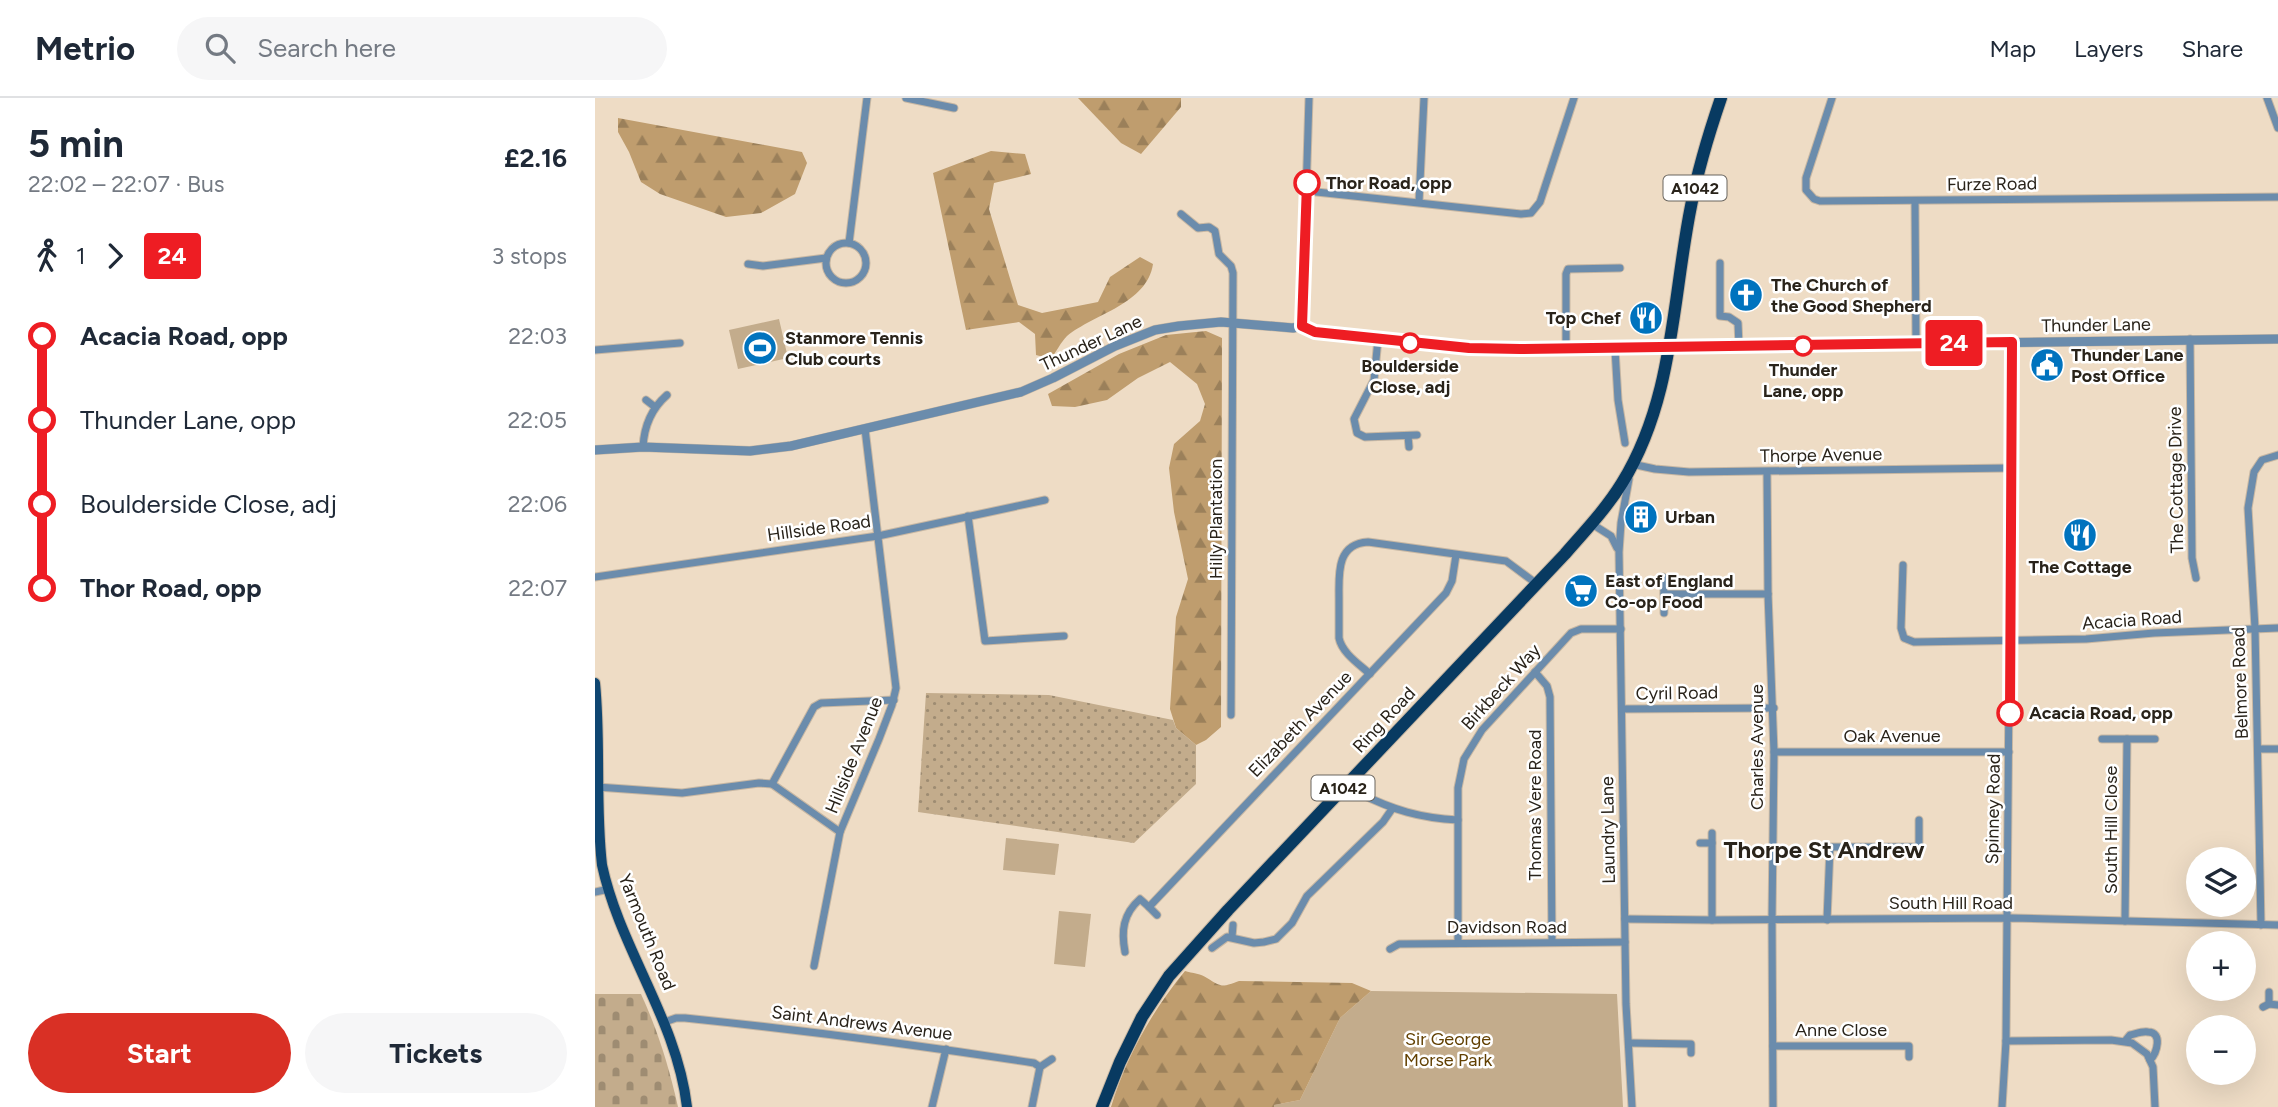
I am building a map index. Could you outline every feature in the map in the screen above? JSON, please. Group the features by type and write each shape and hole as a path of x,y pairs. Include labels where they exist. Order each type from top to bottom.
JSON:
{"highway":[{"name":"A1042","path":"1670,348 1691,206 1721,98"},
{"name":"Ring Road","path":"1102,1107 1142,1017 1170,976 1236,901 1592,524 1633,463 1657,403 1670,348"}],"main road":[{"name":"Yarmouth Road","path":"595,683 600,853 627,940 665,1022 676,1055 687,1107"}],"street":[{"path":"849,243 867,98"},
{"path":"906,98 950,104"},
{"path":"1302,326 1309,98"},
{"path":"1419,202 1424,98"},
{"path":"1307,191 1529,213 1536,209 1540,202 1574,98"},
{"name":"Furze Road","path":"1832,98 1806,178 1806,190 1814,199 1915,201 2278,197"},
{"path":"2267,98 2278,128"},
{"path":"1915,201 1916,344"},
{"name":"Hilly Plantation","path":"1186,215 1198,228 1209,227 1216,231 1219,254 1231,266 1231,715"},
{"path":"849,243 861,249 865,256 865,271 855,281 848,283 833,279 826,266 826,258 835,246 849,243"},
{"path":"748,264 826,258"},
{"path":"1720,263 1720,316 1729,317 1738,323 1739,346"},
{"path":"759,265 760,274"},
{"path":"1566,349 1568,270 1620,268"},
{"name":"Thunder Lane","path":"595,450 643,447 751,451 791,446 1021,392 1115,346 1154,331 1204,323 1293,328 1302,326 1315,332 1469,348 1615,349 2278,339"},
{"path":"1378,339 1374,380 1356,411 1357,433 1365,437 1417,435"},
{"name":"The Cottage Drive","path":"2190,340 2192,545 2196,578"},
{"name":"Spinney Road","path":"2002,1107 2006,1041 2012,342"},
{"path":"595,350 680,343"},
{"path":"1615,349 1618,400 1625,443"},
{"path":"643,447 647,422 655,407 667,395"},
{"path":"646,400 655,407"},
{"name":"Hillside Avenue","path":"814,966 840,832 894,700 896,684 865,429"},
{"path":"1408,436 1409,447"},
{"name":"Belmore Road","path":"2261,925 2255,628 2248,508 2254,472 2262,460 2278,455"},
{"name":"Thorpe Avenue","path":"1633,463 1654,469 1681,471 2011,468"},
{"name":"Laundry Lane","path":"1632,1107 1625,942 1619,552 1623,507 1633,463"},
{"name":"Charles Avenue","path":"1767,472 1768,594 1774,708 1773,1107"},
{"name":"Hillside Road","path":"595,577 878,536 1045,500"},
{"path":"968,516 985,641 1064,636"},
{"path":"1592,524 1611,536 1619,552"},
{"path":"1370,674 1345,650 1339,638 1341,560 1353,545 1368,542 1506,561 1537,584"},
{"name":"Elizabeth Avenue","path":"1149,907 1450,588 1456,555"},
{"name":"Acacia Road","path":"1903,565 1901,628 1904,638 1914,642 2085,639 2278,628"},
{"path":"1663,577 1664,613"},
{"path":"1664,594 1768,594"},
{"name":"Birkbeck Way","path":"1458,943 1460,772 1472,744 1575,631 1621,629"},
{"name":"Thomas Vere Road","path":"1535,672 1547,686 1550,697 1552,942"},
{"path":"772,784 814,707 821,703 894,700"},
{"name":"Cyril Road","path":"1622,709 1774,708"},
{"path":"2102,739 2155,739"},
{"name":"South Hill Close","path":"2125,921 2127,739"},
{"path":"2258,749 2278,749"},
{"name":"Oak Avenue","path":"1774,752 2009,752"},
{"path":"596,787 682,793 759,783 772,784 840,832"},
{"path":"1359,793 1413,815 1458,820"},
{"path":"1212,948 1220,941 1232,937 1264,943 1284,933 1307,896 1383,822 1392,808"},
{"path":"1827,920 1830,847 1919,847 1919,820"},
{"path":"1712,833 1712,920"},
{"path":"1700,843 1712,843"},
{"path":"595,892 609,889"},
{"path":"1125,952 1123,923 1130,908 1140,899 1157,915"},
{"name":"South Hill Road","path":"1625,919 2007,918 2278,925"},
{"path":"1232,937 1233,925"},
{"name":"Davidson Road","path":"1390,949 1399,944 1625,942"},
{"path":"2269,992 2266,1006 2278,1005"},
{"name":"Saint Andrews Avenue","path":"665,1022 676,1018 698,1019 946,1049 1034,1063 1040,1068"},
{"path":"2125,1041 2130,1035 2149,1031 2154,1033 2157,1037 2157,1048 2150,1060"},
{"path":"1691,1035 1691,1053"},
{"name":"Anne Close","path":"1909,1035 1909,1057"},
{"path":"2006,1041 2125,1041 2139,1047 2150,1060 2154,1073 2155,1107"},
{"path":"1629,1042 1691,1044"},
{"name":"Anne Close","path":"1773,1046 1909,1046"},
{"path":"932,1107 946,1049"},
{"path":"1032,1107 1040,1068 1052,1059"}],"green space":[{"path":"1078,98 1181,98 1181,107 1141,154 1121,143"},
{"path":"618,118 802,152 807,163 795,194 761,213 726,217 660,194 641,182 618,132"},
{"path":"991,151 1025,154 1031,174 994,183 989,209 1018,305 1042,313 1098,302 1110,277 1140,257 1153,264 1149,278 1141,289 1118,307 1067,336 1051,359 1036,355 1035,334 1019,322 966,330 933,173"},
{"name":"Stanmore Tennis Club courts","path":"779,319 788,358 738,369 729,330"},
{"path":"1206,331 1222,338 1221,727 1196,745 1176,728 1170,709 1176,617 1188,579 1174,512 1169,468 1174,444 1200,421 1205,404 1197,384 1170,362 1138,378 1107,400 1075,407 1052,406 1048,394 1119,354 1166,335"},
{"path":"926,693 1049,695 1173,720 1176,728 1196,745 1196,784 1134,843 918,812"},
{"path":"1006,838 1059,844 1055,875 1003,870"},
{"path":"1059,911 1091,914 1085,967 1054,964"},
{"path":"1185,971 1223,986 1239,981 1352,983 1371,991 1340,1018 1300,1100 1274,1107 1111,1107 1124,1070 1141,1035"},
{"name":"Sir George Morse Park","path":"1371,991 1617,994 1623,1107 1274,1107 1300,1100 1340,1018"},
{"path":"595,994 641,994 663,1049 678,1107 595,1107"}],"bus line":[{"name":"24","path":"1307,183 1302,326 1315,332 1469,348 1520,349 2012,342 2010,713"}],"place":[{"name":"Thor Road, opp","path":"1307,183"},
{"name":"The Church of the Good Shepherd","path":"1746,295"},
{"name":"Top Chef","path":"1646,318"},
{"name":"Boulderside Close, adj","path":"1410,343"},
{"name":"Thunder Lane, opp","path":"1803,346"},
{"name":"Stanmore Tennis Club courts","path":"760,348"},
{"name":"Thunder Lane Post Office","path":"2047,365"},
{"name":"Urban","path":"1641,517"},
{"name":"The Cottage","path":"2080,535"},
{"name":"East of England Co-op Food","path":"1581,591"},
{"name":"Acacia Road, opp","path":"2010,713"}],"district":[{"name":"Thorpe St Andrew","path":"1824,849"}]}
